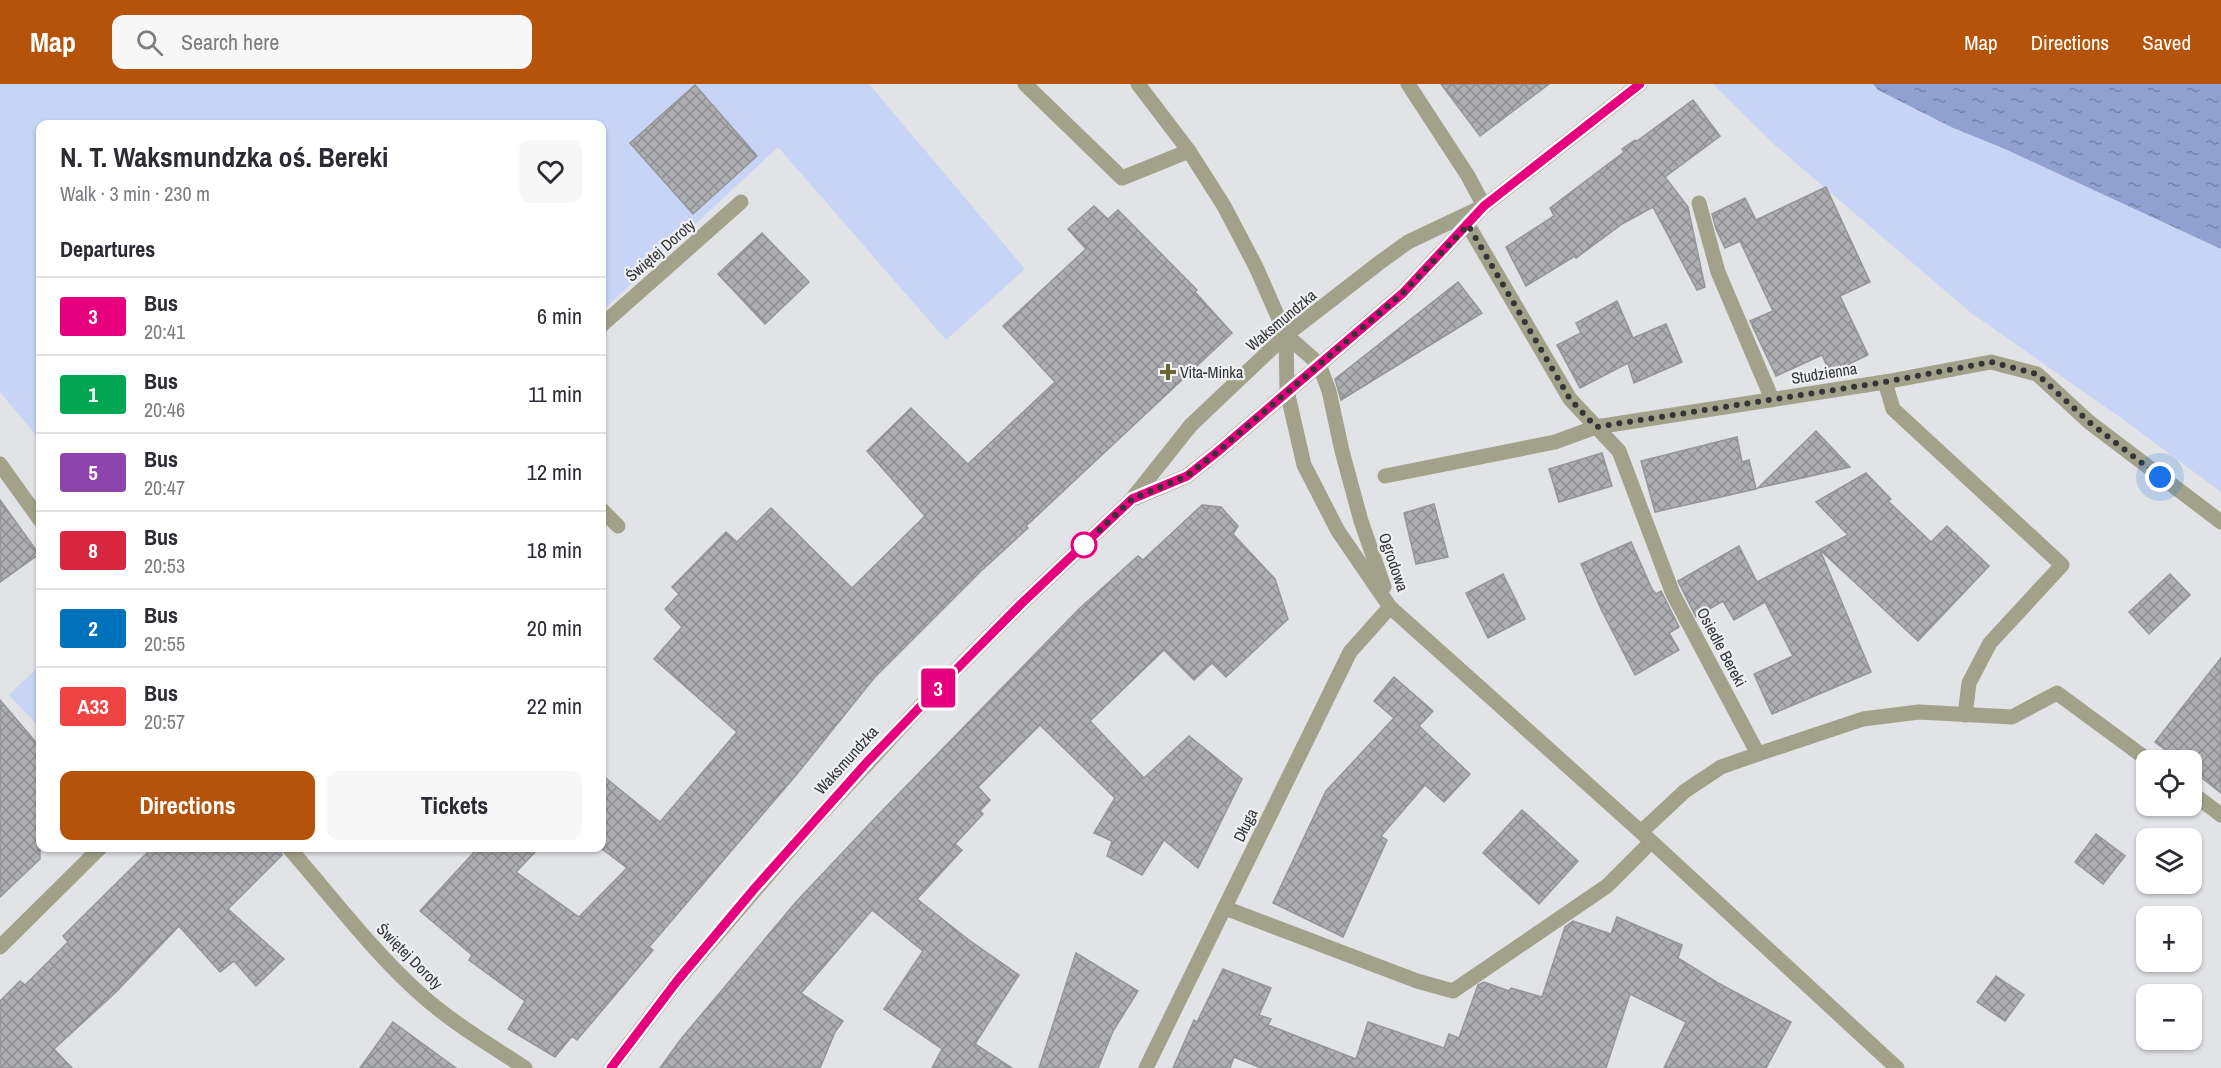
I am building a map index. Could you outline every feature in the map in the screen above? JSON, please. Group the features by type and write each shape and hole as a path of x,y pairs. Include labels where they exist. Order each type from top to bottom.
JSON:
{"street":[{"path":"1025,84 1122,178 1189,151"},
{"path":"1138,84 1189,151 1224,206 1256,267 1286,335 1319,364"},
{"path":"1408,84 1468,176 1484,206"},
{"name":"Waksmundzka","path":"1132,499 1187,476 1403,293 1484,206 1640,84"},
{"name":"Świętej Doroty","path":"606,321 741,202"},
{"path":"1699,203 1718,272 1772,399"},
{"name":"Waksmundzka","path":"611,1068 684,973 755,888 883,746 1021,604 1132,499 1191,425 1286,335 1408,242 1484,206"},
{"name":"Osiedle Bereki","path":"1468,225 1570,399 1619,451 1673,594 1758,754"},
{"name":"Ogrodowa","path":"1286,335 1287,391 1304,465 1338,531 1390,607"},
{"name":"Studzienna","path":"1385,476 1555,442 1596,427 1885,382 1991,362 2037,374 2089,422 2221,522"},
{"name":"Ogrodowa","path":"1319,364 1329,391 1361,521 1390,607"},
{"path":"1885,382 1893,409 2062,565 1990,643 1969,683 1965,714"},
{"path":"0,464 36,514"},
{"path":"606,514 618,526"},
{"path":"1390,607 1646,837 1887,1065"},
{"name":"Długa","path":"1146,1068 1350,652 1390,607"},
{"path":"1225,908 1417,981 1453,991 1607,886 1685,791 1721,767 1758,754 1863,719 1919,712 2012,717 2057,693 2136,751"},
{"path":"2202,801 2221,815"},
{"path":"0,946 96,852"},
{"name":"Świętej Doroty","path":"292,852 372,945 418,992 455,1021 525,1068"}],"shaded area":[{"path":"0,84 869,84 1025,269 946,340 778,147 606,307 606,120 36,120 36,435 0,392"},
{"path":"1713,84 1873,84 1878,90 1951,127 2005,149 2221,249 2221,492 2128,423 1970,312 1776,146"},
{"path":"36,669 36,724 9,695"}],"water":[{"path":"1873,84 2221,84 2221,249 2005,149 1951,127 1878,90"}],"building":[{"path":"1441,84 1549,84 1480,136"},
{"path":"695,85 757,156 693,214 630,143"},
{"path":"1693,100 1720,136 1665,177 1688,207 1705,287 1697,290 1653,207 1622,224 1576,258 1575,256 1526,286 1506,247 1554,216 1550,208 1624,152 1622,149 1635,140 1637,141"},
{"path":"1826,187 1870,282 1840,296 1868,355 1830,373 1822,355 1776,376 1750,321 1773,311 1740,241 1725,248 1712,214 1745,198 1756,220"},
{"path":"1094,206 1108,219 1118,210 1197,290 1195,292 1232,333 1026,526 1028,528 980,572 874,678 797,774 649,947 653,950 577,1040 572,1036 555,1057 508,1029 525,1001 469,960 472,955 420,911 474,852 535,852 516,872 579,917 627,868 606,852 606,778 660,822 737,732 654,659 682,627 665,609 679,594 672,587 726,532 737,542 771,508 852,588 925,516 867,451 911,408 968,464 1055,382 1003,326 1086,249 1068,229"},
{"path":"762,233 809,282 765,324 718,274"},
{"path":"1458,282 1482,313 1341,400 1335,379"},
{"path":"1617,301 1633,338 1666,324 1682,362 1634,383 1628,363 1580,388 1557,345 1581,333 1576,323"},
{"path":"1816,431 1850,467 1758,488"},
{"path":"1737,437 1742,462 1749,460 1756,489 1655,512 1641,461"},
{"path":"1602,453 1612,486 1559,502 1549,469"},
{"path":"1866,473 1891,499 1888,501 1931,542 1947,526 1989,566 1918,641 1820,550 1871,672 1772,714 1754,674 1793,656 1765,602 1734,620 1723,601 1696,617 1678,581 1739,546 1757,582 1848,535 1816,502"},
{"path":"0,500 36,550 36,556 0,582"},
{"path":"1434,504 1448,557 1416,564 1404,513"},
{"path":"1202,505 1221,507 1238,526 1233,534 1275,579 1288,619 1226,677 1212,663 1194,680 1164,650 1090,721 1144,778 1189,736 1242,779 1198,868 1164,840 1142,875 1107,856 1112,841 1094,833 1115,798 1040,725 978,787 990,800 980,811 983,814 955,844 962,850 917,899 969,940 1019,975 975,1044 1012,1068 932,1068 942,1049 884,1009 923,951 872,910 801,993 843,1021 835,1032 820,1068 660,1068 681,1039 796,902 878,815 1079,609 1138,556 1143,560"},
{"path":"1631,542 1652,589 1656,594 1661,591 1679,627 1669,633 1679,650 1635,675 1581,564"},
{"path":"1503,574 1525,619 1488,638 1466,593"},
{"path":"2170,574 2190,595 2149,634 2129,612"},
{"path":"2221,658 2221,793 2202,778 2202,750 2166,750 2155,742"},
{"path":"1394,677 1433,711 1419,726 1470,774 1444,802 1425,785 1381,836 1387,840 1343,937 1273,903 1326,791 1394,718 1374,701"},
{"path":"0,700 36,742 36,852 40,852 40,859 0,897"},
{"path":"1522,810 1578,861 1539,904 1483,853"},
{"path":"2096,834 2125,856 2103,884 2075,862"},
{"path":"148,852 281,852 282,855 228,909 284,959 256,986 234,961 220,972 179,926 116,992 54,1049 72,1068 0,1068 0,1001 20,981 25,985 68,942 63,936"},
{"path":"1617,917 1682,945 1678,958 1718,983 1791,1022 1766,1068 1664,1068 1686,1022 1630,994 1606,1068 1261,1068 1234,1057 1230,1068 1173,1068 1194,1020 1197,1022 1223,969 1271,988 1259,1015 1271,1019 1268,1025 1356,1059 1368,1022 1444,1048 1449,1034 1459,1038 1478,985 1484,982 1509,991 1511,988 1542,997 1565,927 1573,921 1611,934"},
{"path":"1076,953 1138,991 1113,1031 1098,1068 1039,1068"},
{"path":"1996,976 2024,995 2005,1021 1977,1002"},
{"path":"393,1022 456,1068 360,1068"}],"bus line":[{"name":"3","path":"611,1068 677,981 755,888 910,716 1021,604 1132,499 1187,476 1216,453 1403,293 1484,206 1640,84"}],"place":[{"name":"Vita-Minka","path":"1168,372"}],"route":[{"path":"1084,545 1132,499 1187,476 1216,453 1403,293 1468,225 1570,399 1596,427 1885,382 1991,362 2037,374 2089,422 2160,477"}]}
